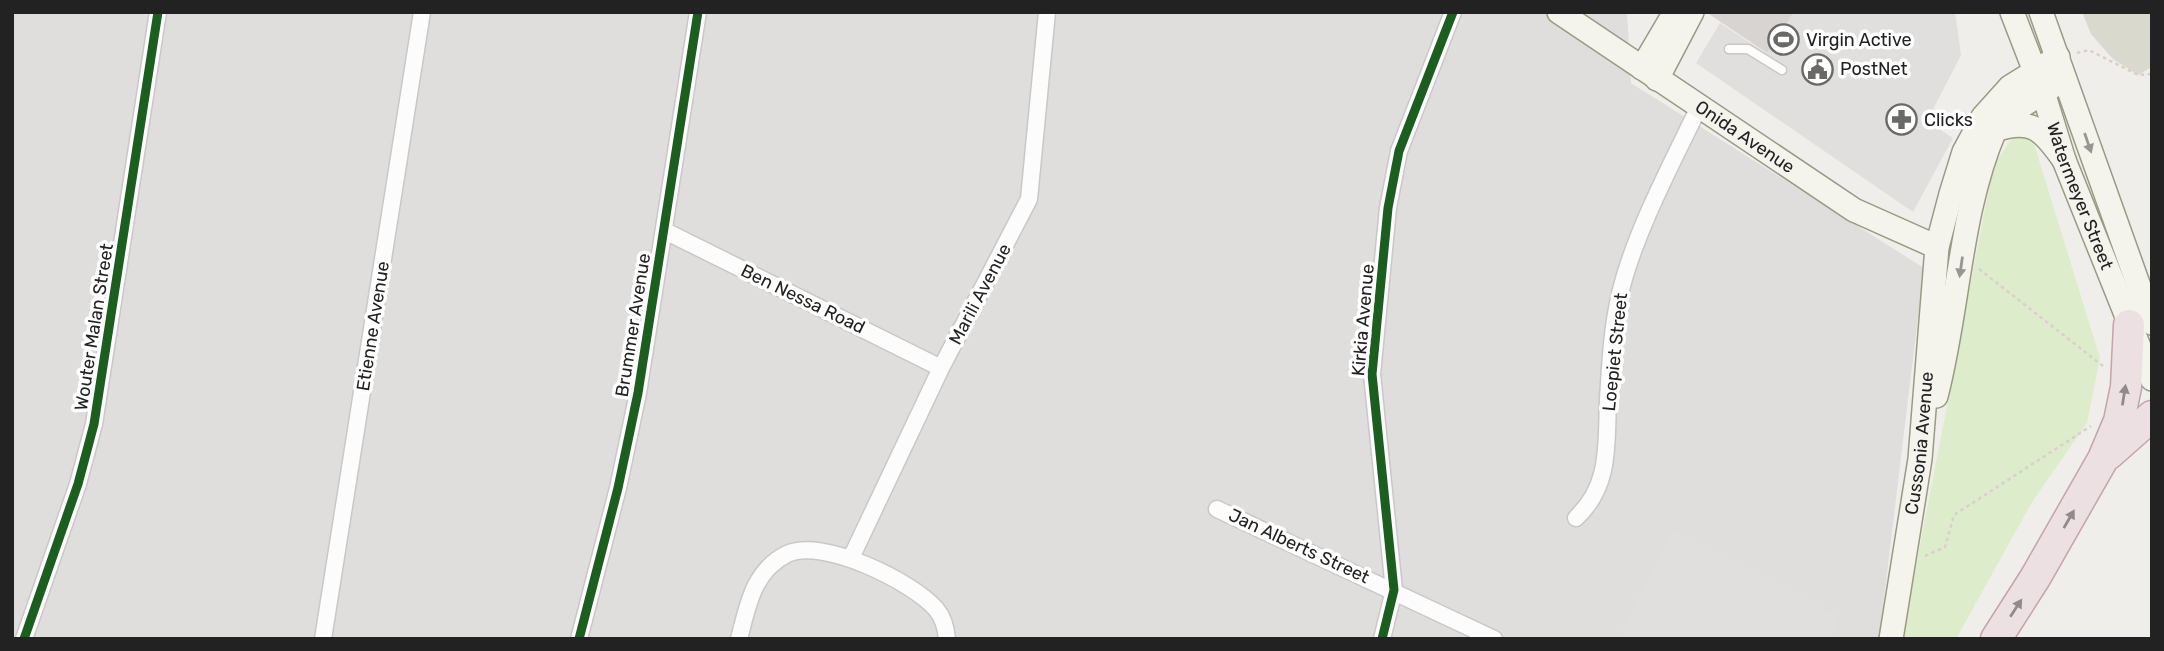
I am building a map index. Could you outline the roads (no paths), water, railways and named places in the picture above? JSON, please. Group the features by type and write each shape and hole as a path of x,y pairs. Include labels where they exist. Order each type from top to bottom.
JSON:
{"highway":[{"path":"1996,639 2035,578 2103,459 2119,421 2141,324"},
{"path":"2103,459 2152,416"}],"main road":[{"name":"Onida Avenue","path":"1559,12 1868,219 1937,247"},
{"name":"Watermeyer Street","path":"2012,12 2043,92 2064,160 2141,324"},
{"name":"Watermeyer Street","path":"2041,12 2062,68 2141,324 2152,379"},
{"path":"1649,74 1686,13"},
{"path":"1937,247 1955,228 1973,167 1995,130 2014,111 2043,92 2062,68"},
{"name":"Cussonia Avenue","path":"1891,639 1920,459 1937,247 1968,142 1999,97 2035,70 2062,68"},
{"path":"1995,130 2016,124 2028,125 2049,139 2064,160"},
{"path":"1920,459 1944,364 1978,177 1995,130"}],"street":[{"name":"Wouter Malan Street","path":"24,639 78,484 94,424 158,12"},
{"name":"Etienne Avenue","path":"323,639 422,12"},
{"name":"Brummer Avenue","path":"579,639 628,449 698,12"},
{"name":"Marili Avenue","path":"851,558 941,368 1029,199 1047,12"},
{"name":"Kirkia Avenue","path":"1382,639 1394,590 1373,405 1374,352 1394,170 1453,12"},
{"name":"Loepiet Street","path":"1576,518 1596,496 1603,477 1609,384 1620,290 1630,260 1699,107"},
{"name":"Ben Nessa Road","path":"665,231 941,368"},
{"name":"Jan Alberts Street","path":"1217,509 1494,639"},
{"path":"739,639 751,592 767,568 793,551 810,549 851,558 924,597 942,617 947,639"}],"lane":[{"path":"1729,49 1748,49 1782,70"}],"place":[{"name":"Virgin Active","path":"1783,40"},
{"name":"PostNet","path":"1817,69"},
{"name":"Clicks","path":"1901,120"}]}
